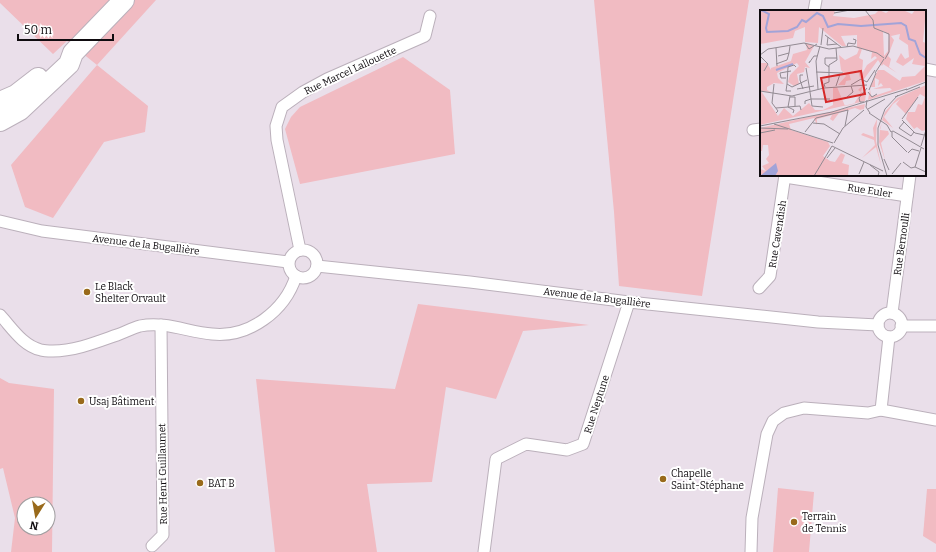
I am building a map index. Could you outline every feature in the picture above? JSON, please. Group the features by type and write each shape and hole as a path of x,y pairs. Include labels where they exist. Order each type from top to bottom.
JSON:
{"highway":[{"path":"0,121 20,110 69,64 73,53 124,0"},
{"path":"0,102 16,95 39,78 62,57 73,53"}],"street":[{"path":"814,10 816,0"},
{"name":"Rue Marcel Lallouette","path":"300,250 277,140 276,126 282,107 303,92 327,79 425,36 430,16"},
{"path":"926,69 936,71"},
{"name":"Rue Euler","path":"785,176 907,196"},
{"name":"Rue Cavendish","path":"759,288 770,276 785,176"},
{"name":"Rue Bernoulli","path":"892,313 910,176"},
{"name":"Avenue de la Bugallière","path":"2,221 42,231 288,262"},
{"path":"300,250 305,250 313,254 315,257 317,266 313,274 309,277 300,278 290,270 288,262 292,254 300,250"},
{"name":"Avenue de la Bugallière","path":"317,266 818,322 878,325"},
{"path":"0,315 25,342 41,351 65,351 99,342 139,327 160,325 213,334 227,334 251,328 265,320 282,302 292,287 296,276"},
{"name":"Rue Neptune","path":"484,552 496,459 526,444 567,450 583,444 629,302"},
{"path":"892,313 900,319 902,326 899,333 889,337 880,332 878,325 880,318 884,315 892,313"},
{"name":"Rue Henri Guillaumet","path":"152,546 163,535 160,325"},
{"path":"902,326 936,326"},
{"path":"881,410 889,337"},
{"path":"750,552 752,518 767,434 773,421 784,413 804,408 868,413 881,410 936,420"}],"shaded area":[{"path":"0,0 156,0 97,65 67,41 53,54 0,3"},
{"path":"594,0 749,0 702,296 619,286 614,212"},
{"path":"403,57 450,90 455,154 300,184 285,129 291,117 300,107"},
{"path":"97,65 148,106 145,132 104,142 53,218 25,207 11,165"},
{"path":"418,304 589,325 523,331 496,399 446,387 432,482 367,484 377,552 275,552 256,379 395,389"},
{"path":"0,378 9,383 54,389 53,496 16,496 16,536 52,536 52,552 11,552 15,518 3,468 0,469"},
{"name":"Terrain de Tennis","path":"778,488 814,492 809,552 773,552"},
{"path":"927,489 936,489 936,544 923,536"}],"place":[{"name":"Le Black Shelter Orvault","path":"87,292"},
{"name":"Usaj Bâtiment","path":"81,401"},
{"name":"Chapelle Saint-Stéphane","path":"663,479"},
{"name":"BAT B","path":"200,483"},
{"name":"Terrain de Tennis","path":"794,522"}]}
